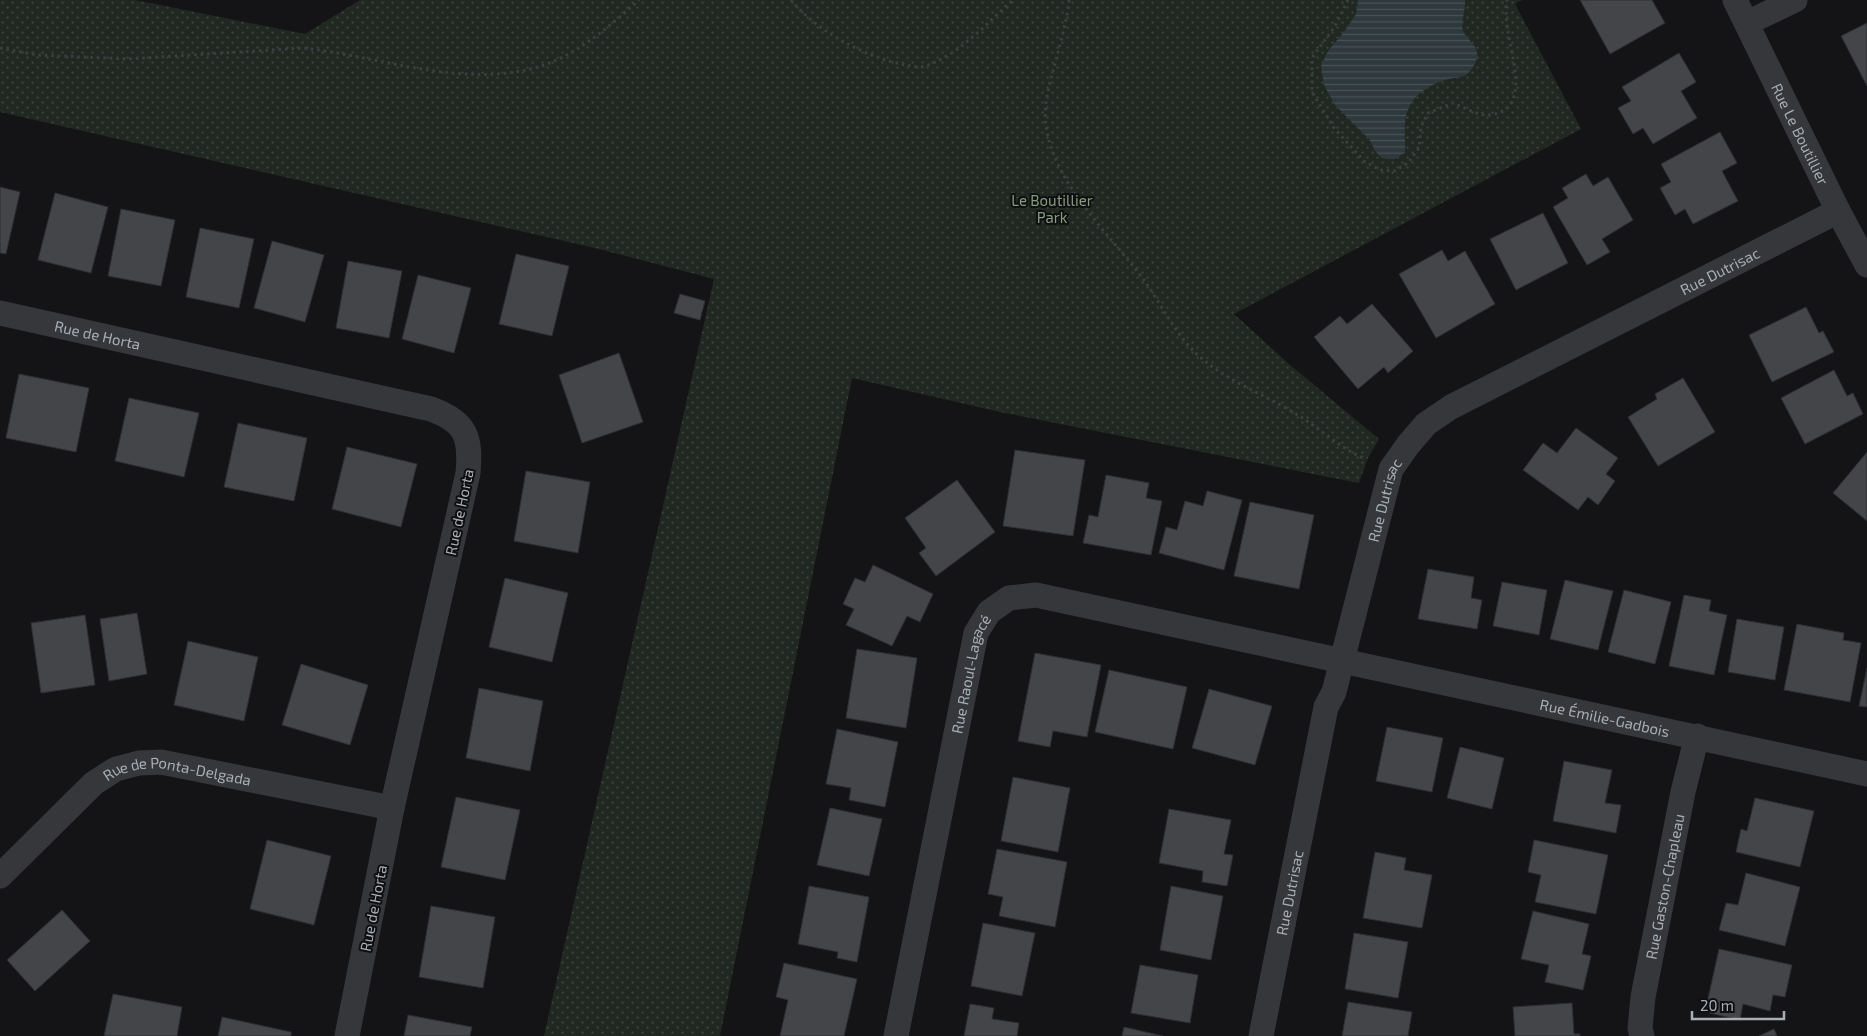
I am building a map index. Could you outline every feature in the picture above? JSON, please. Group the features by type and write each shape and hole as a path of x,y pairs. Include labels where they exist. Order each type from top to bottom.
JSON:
{"street":[{"name":"Rue Le Boutillier","path":"1736,0 1838,211 1867,265"},
{"path":"1747,23 1795,0"},
{"name":"Rue Dutrisac","path":"1261,1036 1326,707 1334,692 1391,470 1408,445 1426,424 1451,407 1838,211"},
{"name":"Rue de Horta","path":"0,313 431,409 445,414 459,424 466,434 469,443 468,473 392,808 347,1036"},
{"name":"Rue Raoul-Lagacé","path":"896,1036 976,633 989,612 1009,598 1036,595 1341,661"},
{"name":"Rue Émilie-Gadbois","path":"1341,661 1867,774"},
{"name":"Rue Gaston-Chapleau","path":"1642,1036 1640,1028 1642,997 1696,736"},
{"name":"Rue de Ponta-Delgada","path":"0,876 94,783 116,769 139,763 161,762 392,808"}],"path":[{"path":"0,48 38,54 127,59 303,48 332,51 428,70 463,73 500,73 539,66 574,51 620,17 639,0"},
{"path":"791,0 822,28 846,42 897,63 922,68 940,61 955,51 1013,0"},
{"path":"1069,0 1068,11 1047,90 1046,107 1048,137 1056,161 1069,184 1142,277 1168,317 1197,355 1224,376 1294,413 1354,454 1391,470"},
{"path":"1348,0 1335,26 1312,58 1312,92 1334,128 1364,161 1380,170 1394,171 1408,163 1419,148 1421,127 1428,113 1453,103 1488,115 1504,110 1513,99 1517,84 1508,31 1507,0"}],"green space":[{"name":"Le Boutillier Park","path":"0,0 135,0 305,34 360,0 1522,0 1515,4 1581,129 1234,314 1289,364 1379,439 1368,458 1359,483 1000,412 852,378 720,1036 544,1036 714,279 599,249 0,112"}],"shaded area":[{"path":"1358,0 1465,0 1463,31 1475,46 1477,53 1474,65 1466,75 1434,84 1424,90 1412,102 1406,118 1405,153 1394,159 1382,158 1376,152 1369,139 1335,105 1324,85 1321,66 1328,51 1356,14"}],"building":[{"path":"1580,0 1652,0 1665,23 1610,54"},
{"path":"1867,23 1867,86 1841,36"},
{"path":"1679,53 1696,82 1681,91 1697,118 1653,144 1643,128 1633,134 1618,108 1631,101 1622,87"},
{"path":"1720,132 1737,163 1722,171 1738,201 1693,224 1685,209 1675,215 1660,188 1671,182 1661,164"},
{"path":"1586,174 1593,186 1608,177 1633,220 1602,239 1610,252 1587,265 1553,207 1568,198 1562,188"},
{"path":"0,187 20,192 6,254 0,253"},
{"path":"55,193 108,207 91,273 38,260"},
{"path":"121,209 175,220 161,286 108,276"},
{"path":"1543,213 1568,263 1516,290 1490,239"},
{"path":"200,228 254,239 239,308 186,297"},
{"path":"272,241 324,255 305,322 254,308"},
{"path":"1442,250 1448,261 1465,251 1495,304 1436,338 1399,274"},
{"path":"516,254 569,266 552,336 499,324"},
{"path":"348,261 402,271 389,338 336,328"},
{"path":"418,275 471,288 454,353 402,339"},
{"path":"680,294 705,301 700,320 674,313"},
{"path":"1372,304 1413,351 1388,373 1384,367 1358,389 1314,337 1340,316 1347,324"},
{"path":"1806,307 1819,333 1823,331 1834,352 1772,382 1749,335"},
{"path":"619,353 643,422 582,443 559,375"},
{"path":"1834,370 1847,396 1853,393 1863,414 1805,444 1781,398"},
{"path":"19,374 89,388 76,452 6,438"},
{"path":"1683,378 1715,432 1658,466 1628,417 1657,399 1655,394"},
{"path":"129,398 199,413 184,477 115,461"},
{"path":"238,423 307,438 294,501 224,487"},
{"path":"1576,428 1618,458 1606,474 1615,481 1598,505 1588,497 1578,510 1523,470 1543,443 1557,453"},
{"path":"347,447 417,464 401,527 332,509"},
{"path":"1015,450 1085,460 1073,536 1003,526"},
{"path":"1867,452 1867,521 1833,493"},
{"path":"526,471 590,482 578,553 514,541"},
{"path":"1106,475 1149,483 1146,498 1162,501 1151,555 1083,543 1089,515 1098,517"},
{"path":"957,480 995,532 936,576 919,553 926,548 905,518"},
{"path":"1207,491 1242,500 1224,570 1159,553 1166,527 1177,530 1185,501 1203,506"},
{"path":"1250,502 1314,515 1299,589 1234,576"},
{"path":"873,565 933,594 920,622 907,616 892,646 846,625 854,609 843,604 855,578 865,582"},
{"path":"1428,569 1474,577 1471,598 1482,600 1477,629 1418,619"},
{"path":"505,578 568,593 552,662 489,647"},
{"path":"1565,580 1613,591 1598,650 1550,639"},
{"path":"1502,582 1547,590 1539,635 1493,626"},
{"path":"1624,590 1671,602 1655,664 1608,652"},
{"path":"1684,595 1711,600 1709,611 1727,615 1714,675 1669,666"},
{"path":"137,613 147,674 109,681 100,619"},
{"path":"85,615 95,685 41,693 31,623"},
{"path":"1737,619 1784,627 1775,680 1728,672"},
{"path":"1797,624 1844,633 1843,640 1861,643 1850,702 1784,690"},
{"path":"188,641 258,657 244,721 174,705"},
{"path":"857,649 917,658 906,728 846,718"},
{"path":"1035,653 1101,665 1087,737 1053,731 1050,747 1018,741"},
{"path":"301,664 368,685 350,745 282,725"},
{"path":"1867,668 1867,707 1859,706"},
{"path":"1109,670 1187,687 1173,749 1095,732"},
{"path":"479,688 543,701 530,771 466,758"},
{"path":"1209,689 1272,706 1255,765 1192,748"},
{"path":"1387,727 1443,738 1432,792 1376,781"},
{"path":"837,729 898,742 885,807 849,800 851,788 826,784"},
{"path":"1460,747 1504,758 1492,809 1447,798"},
{"path":"1564,761 1612,770 1605,803 1621,805 1616,833 1553,821"},
{"path":"1013,777 1070,788 1058,852 1001,841"},
{"path":"456,797 520,810 505,880 441,867"},
{"path":"1755,798 1814,811 1800,867 1736,852 1741,829 1747,831"},
{"path":"830,808 882,819 869,876 817,865"},
{"path":"1169,809 1231,820 1224,854 1233,855 1227,886 1202,882 1203,871 1159,863"},
{"path":"267,840 331,856 314,925 250,909"},
{"path":"1534,840 1608,855 1596,914 1535,902 1541,875 1528,872"},
{"path":"997,849 1067,862 1055,927 999,916 1003,897 988,894"},
{"path":"1375,852 1406,858 1404,870 1432,875 1422,928 1363,918"},
{"path":"1746,873 1800,887 1785,946 1719,930 1726,903 1738,905"},
{"path":"809,886 869,897 857,962 837,958 838,952 798,944"},
{"path":"1171,886 1223,896 1211,960 1160,950"},
{"path":"431,906 495,917 483,988 419,977"},
{"path":"62,910 90,941 35,991 7,960"},
{"path":"1533,911 1589,924 1582,954 1591,956 1583,990 1545,982 1549,965 1521,959"},
{"path":"983,923 1035,933 1022,996 971,986"},
{"path":"1354,933 1408,942 1398,998 1345,989"},
{"path":"1719,949 1792,965 1785,997 1773,995 1770,1011 1743,1004 1740,1020 1705,1012"},
{"path":"784,963 857,979 844,1036 780,1036 788,1000 776,997"},
{"path":"1140,965 1198,975 1190,1023 1131,1013"},
{"path":"113,994 182,1007 177,1036 104,1036"},
{"path":"1348,1002 1412,1012 1408,1036 1342,1036"},
{"path":"1572,1003 1574,1034 1580,1034 1580,1036 1515,1036 1513,1007"},
{"path":"970,1004 994,1008 992,1019 1019,1023 1017,1036 964,1036"},
{"path":"408,1015 472,1027 470,1036 404,1036"},
{"path":"222,1017 291,1032 291,1036 218,1036"},
{"path":"1124,1027 1163,1036 1122,1036"},
{"path":"1774,1029 1777,1036 1759,1036"}]}
